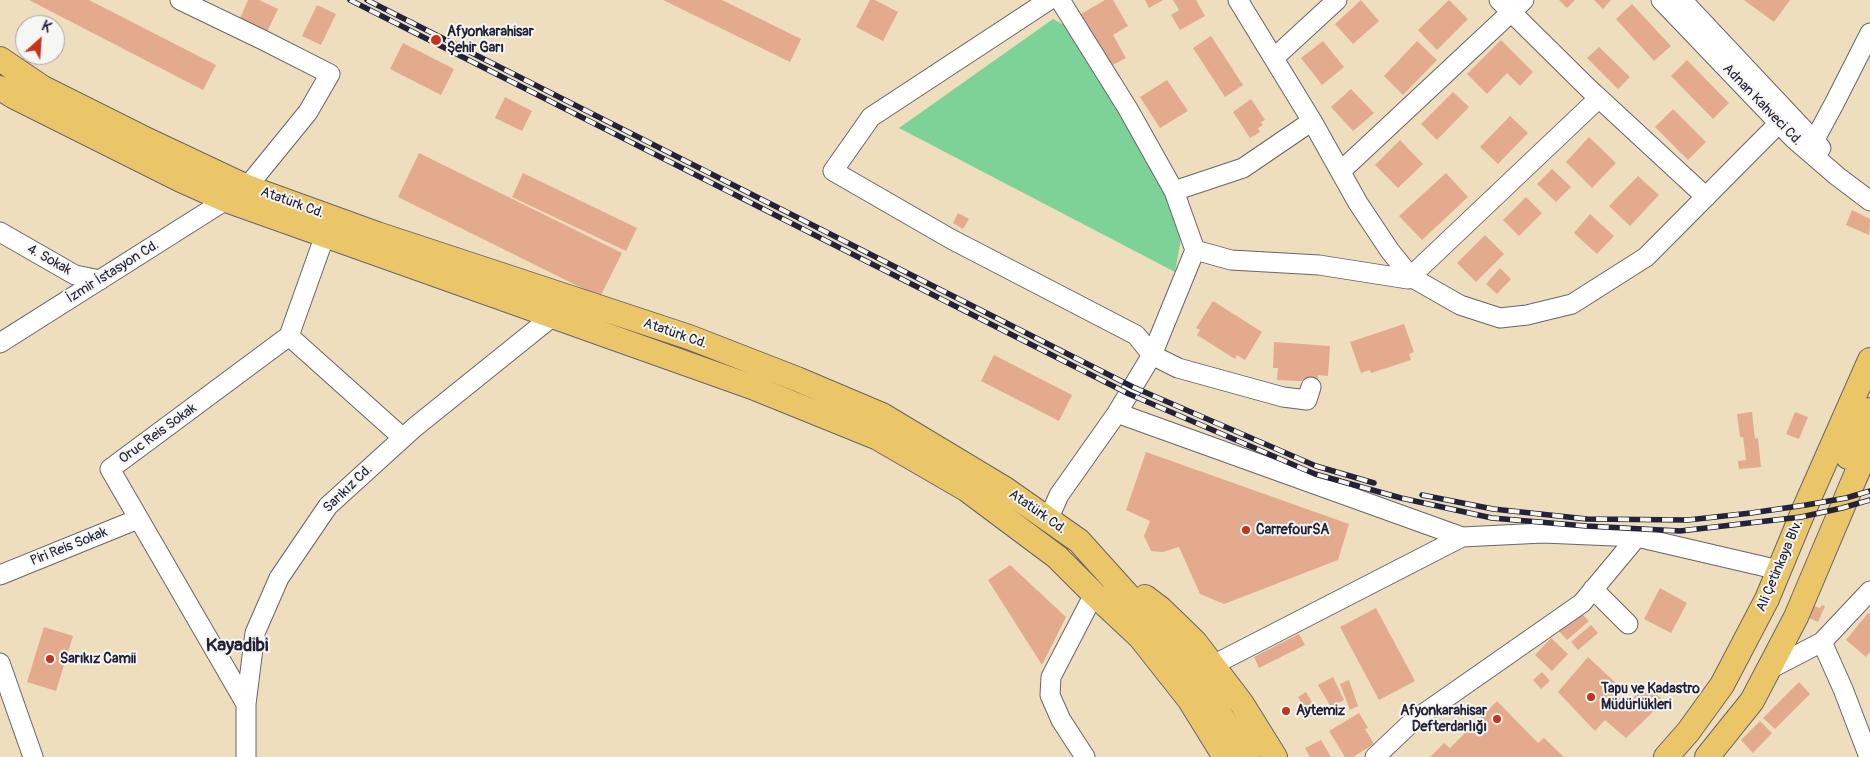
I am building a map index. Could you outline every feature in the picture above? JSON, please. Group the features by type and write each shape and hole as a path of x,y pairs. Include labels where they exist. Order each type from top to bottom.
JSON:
{"main road":[{"name":"Atatürk Cd.","path":"0,60 44,88 141,137 247,187 386,237 689,337 882,415 1004,489 1079,541 1177,650 1248,757"},
{"name":"Atatürk Cd.","path":"0,88 172,176 226,200 752,387 878,438 966,489 1057,556 1094,594 1140,636 1189,699 1225,757"},
{"path":"226,200 247,187"},
{"name":"Ali Çetinkaya Blv.","path":"1666,757 1688,732 1722,685 1766,599 1870,360"},
{"path":"1846,498 1847,460 1870,410"},
{"path":"1707,757 1752,701 1796,617 1870,442"},
{"path":"1097,561 1161,609 1195,642 1242,704 1275,757"},
{"path":"1094,594 1203,735 1215,757"}],"street":[{"path":"180,0 330,74 308,112 247,187"},
{"path":"1049,0 871,117 833,171 951,239 1136,335 1152,354 1178,368 1284,397 1307,400 1312,387"},
{"path":"1048,520 1059,495 1117,413 1152,354 1195,250 1174,191 1128,109 1060,0"},
{"path":"1238,0 1312,121 1363,211 1390,251 1411,277 1460,305 1500,318 1527,315 1572,304 1646,258 1783,119"},
{"path":"1274,58 1337,0"},
{"name":"Adnan Kahveci Cd.","path":"1661,0 1783,119 1870,185"},
{"name":"Adnan Kahveci Cd.","path":"1682,0 1783,119 1793,138 1870,202"},
{"path":"1341,171 1512,4 1599,98 1706,197"},
{"path":"1814,141 1870,33"},
{"path":"1195,250 1231,260 1319,264 1408,279 1599,98"},
{"path":"1174,191 1243,168 1312,121"},
{"name":"İzmir İstasyon Cd.","path":"0,344 226,200"},
{"name":"4. Sokak","path":"0,232 75,275 100,280"},
{"path":"325,235 290,336 403,438"},
{"name":"Sarıkız Cd.","path":"246,757 246,704 255,633 279,578 328,506 403,438 553,316"},
{"name":"Oruc Reis Sokak","path":"246,704 110,469 290,336"},
{"path":"1117,413 1462,537 1543,533 1637,537 1778,570"},
{"name":"Piri Reis Sokak","path":"0,575 138,519"},
{"path":"1212,665 1462,537"},
{"path":"1375,757 1414,721 1582,603 1637,537"},
{"path":"1593,589 1628,624"},
{"path":"1768,670 1822,642 1870,591"},
{"path":"1085,757 1061,720 1050,695 1051,676 1094,594"},
{"path":"1822,642 1843,689 1869,757"},
{"path":"0,663 7,708 33,757"}],"green space":[{"path":"1053,19 1064,25 1170,196 1182,233 1175,272 899,128"}],"building":[{"path":"29,0 89,0 216,65 203,90 65,19 65,15 58,15"},
{"path":"248,0 259,0 278,9 266,34 239,21"},
{"path":"663,0 722,0 801,39 790,62"},
{"path":"870,0 875,0 898,12 883,41 856,27"},
{"path":"1105,0 1113,0 1128,26 1113,35 1126,58 1111,66 1081,14"},
{"path":"1145,0 1163,0 1149,8"},
{"path":"1173,0 1196,0 1205,16 1180,30 1171,15 1179,10"},
{"path":"1361,0 1379,21 1353,44 1335,24"},
{"path":"1449,0 1468,19 1437,50 1418,30"},
{"path":"1559,0 1575,0 1567,8"},
{"path":"1594,0 1611,0 1603,9"},
{"path":"1744,0 1790,0 1774,22"},
{"path":"1632,4 1671,46 1654,61 1616,19"},
{"path":"317,5 336,14 321,45 302,36"},
{"path":"1211,36 1243,85 1225,97 1193,48"},
{"path":"1501,40 1533,72 1520,86 1507,73 1487,94 1467,74"},
{"path":"1323,41 1344,67 1322,85 1301,58"},
{"path":"1417,41 1437,60 1403,95 1384,76"},
{"path":"403,43 454,69 441,95 390,69"},
{"path":"1599,47 1630,77 1618,89 1587,58"},
{"path":"1687,60 1729,103 1713,119 1671,76"},
{"path":"1167,80 1188,111 1160,128 1140,97"},
{"path":"1351,89 1374,113 1353,131 1331,107"},
{"path":"1453,92 1469,107 1437,140 1421,124"},
{"path":"505,97 532,111 522,131 495,118"},
{"path":"1251,99 1265,120 1261,122 1263,125 1258,128 1260,132 1250,138 1233,112"},
{"path":"1673,109 1706,142 1688,160 1655,127"},
{"path":"1510,116 1528,133 1498,164 1480,147"},
{"path":"1589,137 1616,163 1592,188 1566,162"},
{"path":"1400,140 1423,164 1398,188 1375,165"},
{"path":"419,153 622,253 600,297 398,197"},
{"path":"1552,169 1571,187 1556,202 1537,184"},
{"path":"523,173 637,228 626,251 512,197"},
{"path":"1446,173 1468,197 1422,240 1399,216"},
{"path":"1638,176 1659,195 1630,226 1609,206"},
{"path":"1526,197 1542,213 1519,236 1503,220"},
{"path":"1852,210 1870,219 1869,235 1846,225"},
{"path":"958,213 969,219 963,229 953,223"},
{"path":"1590,214 1614,236 1597,254 1574,233"},
{"path":"1485,235 1504,254 1476,282 1457,263"},
{"path":"1500,268 1511,279 1497,294 1486,284"},
{"path":"1213,301 1262,332 1245,360 1237,355 1235,359 1197,335 1200,330 1196,328"},
{"path":"1404,324 1414,352 1409,354 1411,360 1371,373 1370,370 1361,373 1350,342"},
{"path":"1274,342 1330,346 1328,376 1318,375 1318,382 1277,380 1278,368 1273,368"},
{"path":"994,355 1072,395 1059,421 981,381"},
{"path":"1752,412 1755,439 1758,438 1761,467 1739,469 1738,461 1746,460 1737,414"},
{"path":"1795,412 1808,417 1799,439 1786,434"},
{"name":"CarrefourSA","path":"1146,452 1349,524 1338,560 1224,604 1200,594 1179,547 1163,552 1151,551 1144,536 1150,521 1126,510"},
{"path":"1010,565 1066,617 1042,665 988,580"},
{"path":"1660,588 1687,603 1671,633 1644,619"},
{"path":"1822,605 1825,606 1818,622 1809,618 1814,606 1820,608"},
{"path":"1376,608 1415,681 1379,700 1340,627"},
{"path":"1579,611 1589,621 1567,640 1558,630"},
{"path":"1868,613 1870,614 1870,652 1866,657 1846,640"},
{"path":"1591,625 1598,633 1578,650 1571,642"},
{"name":"Sarıkız Camii","path":"44,627 73,636 56,691 27,682"},
{"path":"1299,634 1305,645 1259,668 1254,657"},
{"path":"1551,638 1568,654 1552,671 1535,655"},
{"name":"Tapu ve Kadastro Müdürlükleri","path":"1588,657 1620,687 1614,693 1627,704 1646,685 1664,701 1626,738 1605,720 1595,731 1558,692"},
{"path":"1542,672 1550,681 1541,689 1533,680"},
{"path":"1333,677 1344,700 1331,707 1318,685"},
{"path":"1349,680 1358,706 1350,710 1340,684"},
{"path":"1799,682 1810,694 1775,729 1763,718"},
{"path":"1306,692 1318,712 1310,717 1298,697"},
{"name":"Afyonkarahisar Defterdarlığı","path":"1497,701 1538,743 1544,738 1564,757 1430,757 1444,743 1450,748"},
{"path":"1359,713 1368,728 1365,729 1374,744 1353,757 1345,757 1329,731"},
{"path":"1760,721 1772,733 1753,753 1741,740"},
{"path":"1321,740 1331,757 1310,757 1305,748"}],"railway":[{"path":"350,0 1129,394 1315,474 1401,498 1492,518 1680,531 1801,517 1870,500"},
{"path":"367,0 1133,387 1316,466 1374,483"},
{"path":"1422,495 1493,509 1587,519 1688,520 1806,505 1846,498 1870,491"}],"place":[{"name":"Afyonkarahisar Şehir Garı","path":"436,40"},
{"name":"CarrefourSA","path":"1246,530"},
{"name":"Sarıkız Camii","path":"50,659"},
{"name":"Tapu ve Kadastro Müdürlükleri","path":"1591,697"},
{"name":"Aytemiz","path":"1286,711"},
{"name":"Afyonkarahisar Defterdarlığı","path":"1497,719"}],"district":[{"name":"Kayadibi","path":"237,646"}]}
